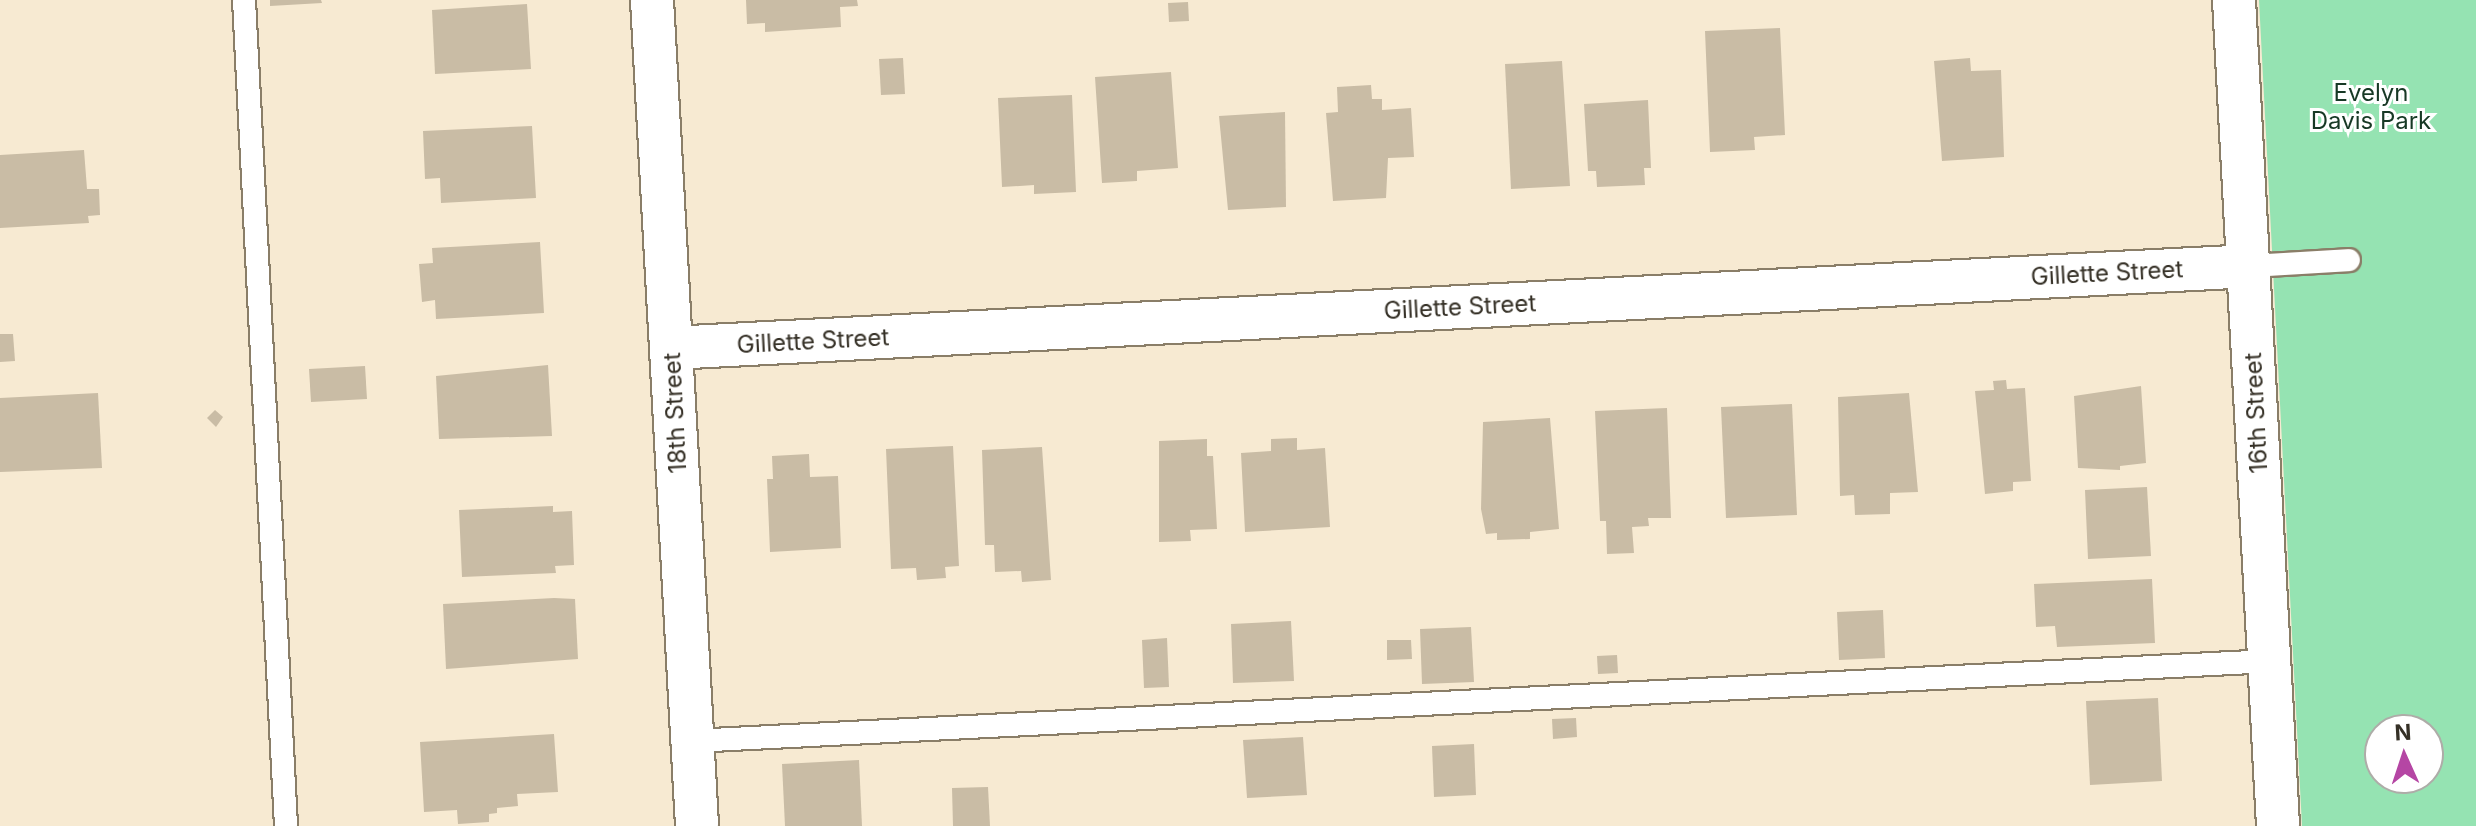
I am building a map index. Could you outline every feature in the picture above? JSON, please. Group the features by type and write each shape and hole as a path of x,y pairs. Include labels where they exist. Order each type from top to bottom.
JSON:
{"street":[{"name":"18th Street","path":"652,0 697,826"},
{"name":"16th Street","path":"2234,0 2278,826"},
{"name":"Gillette Street","path":"671,348 2249,266"}],"lane":[{"path":"244,0 286,826"},
{"path":"2249,266 2349,260"},
{"path":"692,741 2270,661"}],"green space":[{"name":"Evelyn Davis Park","path":"2259,0 2476,0 2476,826 2302,826"}],"building":[{"path":"270,0 321,0 322,3 270,6"},
{"path":"746,0 857,0 858,6 840,7 841,27 765,32 765,23 747,24"},
{"path":"1188,2 1189,21 1169,22 1168,3"},
{"path":"527,4 531,69 435,74 432,10"},
{"path":"1780,28 1785,135 1754,137 1755,150 1710,152 1705,31"},
{"path":"903,58 905,94 881,95 879,59"},
{"path":"1970,58 1971,71 2001,70 2004,157 1942,161 1934,61"},
{"path":"1562,61 1570,186 1511,189 1505,64"},
{"path":"1171,72 1178,168 1137,171 1137,181 1102,183 1095,77"},
{"path":"1371,85 1372,99 1382,99 1382,110 1411,108 1414,157 1388,158 1386,198 1333,201 1326,113 1338,112 1337,87"},
{"path":"1072,95 1076,192 1034,194 1034,185 1002,187 998,98"},
{"path":"1648,100 1651,168 1644,168 1645,185 1597,187 1596,171 1588,171 1584,104"},
{"path":"1285,112 1286,207 1228,210 1219,116"},
{"path":"532,126 536,198 441,203 440,178 425,179 423,131"},
{"path":"84,150 87,189 99,189 100,215 88,216 89,223 0,228 0,155"},
{"path":"540,242 544,313 436,319 435,300 422,302 419,264 433,263 432,248"},
{"path":"0,334 13,334 15,361 0,362"},
{"path":"548,365 552,436 439,439 436,376"},
{"path":"365,366 367,399 311,402 309,369"},
{"path":"2006,380 2007,389 2025,388 2031,481 2013,482 2013,491 1985,494 1975,391 1994,390 1993,381"},
{"path":"2141,386 2146,463 2120,466 2120,470 2078,468 2074,396"},
{"path":"98,393 102,468 0,472 0,398"},
{"path":"1909,393 1918,492 1890,493 1890,514 1855,515 1854,495 1840,496 1838,397"},
{"path":"1792,404 1797,515 1726,518 1721,407"},
{"path":"1667,408 1671,518 1648,518 1649,526 1632,527 1634,553 1607,554 1606,521 1600,521 1595,411"},
{"path":"215,410 223,417 216,427 207,418"},
{"path":"1550,418 1559,529 1530,532 1530,539 1497,540 1497,533 1486,534 1481,509 1483,422"},
{"path":"1297,438 1297,450 1325,448 1330,527 1245,532 1241,453 1271,451 1271,439"},
{"path":"1207,439 1207,456 1213,456 1217,529 1190,530 1191,541 1159,542 1159,441"},
{"path":"953,446 959,566 945,567 946,578 917,580 916,568 891,569 886,449"},
{"path":"1042,447 1051,580 1022,582 1021,571 995,572 994,545 985,545 982,450"},
{"path":"809,454 810,477 838,476 841,548 770,552 767,479 773,479 772,456"},
{"path":"2147,487 2151,556 2088,559 2085,490"},
{"path":"553,506 553,512 572,511 574,565 555,566 556,573 462,577 459,510"},
{"path":"2152,579 2155,643 2057,647 2055,626 2036,627 2034,584"},
{"path":"575,599 578,659 446,669 443,604"},
{"path":"1883,610 1885,658 1839,660 1837,612"},
{"path":"1291,621 1294,681 1233,683 1231,624"},
{"path":"1471,627 1474,682 1422,684 1420,629"},
{"path":"1167,638 1169,687 1144,688 1142,640"},
{"path":"1387,640 1411,640 1412,659 1387,660"},
{"path":"1617,655 1618,673 1598,674 1597,656"},
{"path":"2158,698 2162,781 2090,785 2086,701"},
{"path":"1576,718 1577,737 1553,739 1552,719"},
{"path":"554,734 558,792 517,794 518,806 497,808 497,813 489,814 489,822 458,824 457,810 424,812 420,742"},
{"path":"1303,737 1307,795 1247,798 1243,740"},
{"path":"1474,744 1476,795 1434,797 1432,746"},
{"path":"859,760 862,826 785,826 782,764"},
{"path":"988,787 990,826 953,826 952,788"}]}
